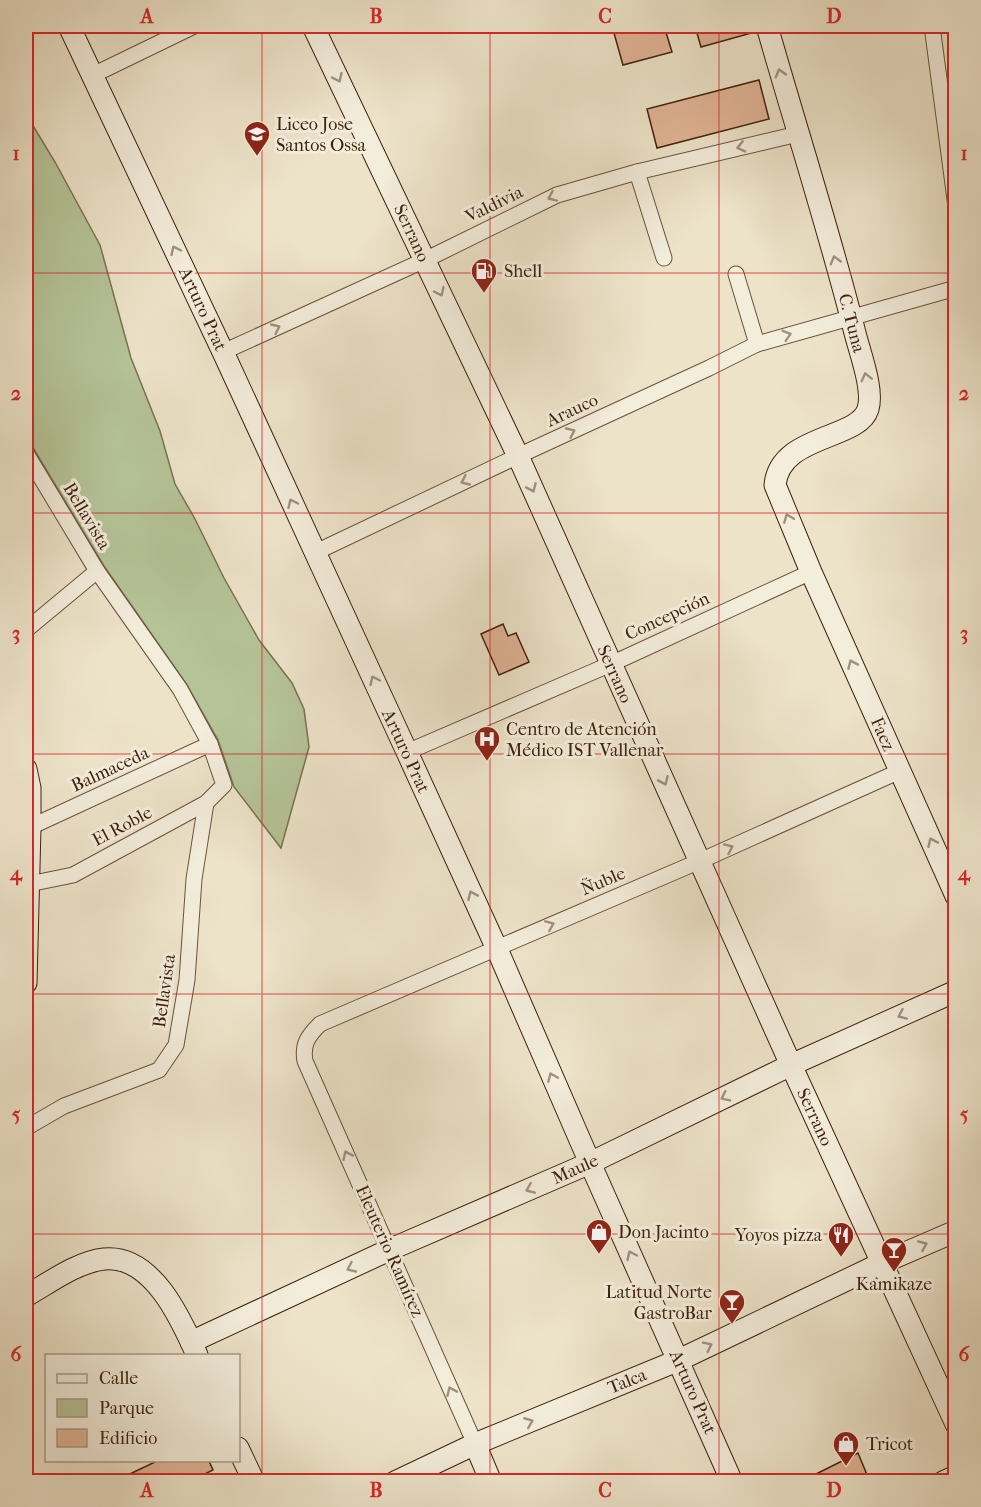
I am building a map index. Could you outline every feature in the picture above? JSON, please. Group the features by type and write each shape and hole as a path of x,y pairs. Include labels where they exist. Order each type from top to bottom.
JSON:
{"main road":[{"name":"Arturo Prat","path":"69,26 223,352 497,949 732,1482"},
{"name":"Serrano","path":"313,26 518,456 791,1065 956,1424"},
{"name":"C. Tuna","path":"767,26 869,389 868,411 859,422 797,451 784,462 776,474 775,485 811,572"},
{"name":"Faez","path":"811,572 956,896"},
{"path":"26,769 30,788 26,983"},
{"name":"Maule","path":"194,1349 389,1250 590,1163 791,1065 956,991"},
{"name":"Talca","path":"395,1482 474,1444 679,1360 882,1263 956,1231"},
{"path":"26,1296 82,1266 103,1259 125,1259 149,1277 176,1310 194,1349"},
{"name":"Eleuterio Ramírez","path":"474,1444 491,1482"},
{"path":"240,1452 254,1482"},
{"path":"943,1482 956,1476"}],"street":[{"path":"93,75 195,26"},
{"path":"932,26 956,207"},
{"name":"Valdivia","path":"223,352 424,260 557,195 637,172 798,134"},
{"path":"637,172 664,258"},
{"path":"736,274 757,344"},
{"name":"Arauco","path":"314,552 709,369 757,344 956,288"},
{"name":"Bellavista","path":"26,453 97,571 180,689 210,744 224,785"},
{"path":"26,630 97,571"},
{"name":"Concepción","path":"407,752 611,664 811,572"},
{"name":"Balmaceda","path":"28,828 210,744"},
{"name":"Ñuble","path":"320,1024 700,861 900,771"},
{"name":"El Roble","path":"29,884 73,875 206,803 224,785"},
{"name":"Bellavista","path":"26,1128 64,1106 159,1070 176,1045 187,980 194,879 206,803"},
{"name":"Eleuterio Ramírez","path":"320,1024 310,1034 302,1048 305,1061 474,1444"}],"green space":[{"path":"26,114 100,245 131,358 160,431 175,484 259,640 292,683 304,709 309,747 281,848 234,787 218,740 187,685 104,566 26,436"}],"building":[{"path":"612,26 664,26 672,52 623,65"},
{"path":"695,26 755,26 755,32 701,47"},
{"path":"759,80 769,119 657,148 647,109"},
{"path":"503,624 508,636 516,633 529,662 499,675 481,634"},
{"name":"Tricot","path":"858,1453 870,1482 800,1482"},
{"path":"155,1462 209,1462 213,1470 189,1482 113,1482"}],"place":[{"name":"Liceo Jose Santos Ossa","path":"257,157"},
{"name":"Shell","path":"484,294"},
{"name":"Centro de Atención Médico IST Vallenar","path":"487,762"},
{"name":"Don Jacinto","path":"599,1255"},
{"name":"Yoyos pizza","path":"841,1258"},
{"name":"Kamikaze","path":"894,1273"},
{"name":"Latitud Norte GastroBar","path":"732,1325"},
{"name":"Tricot","path":"846,1467"}]}
